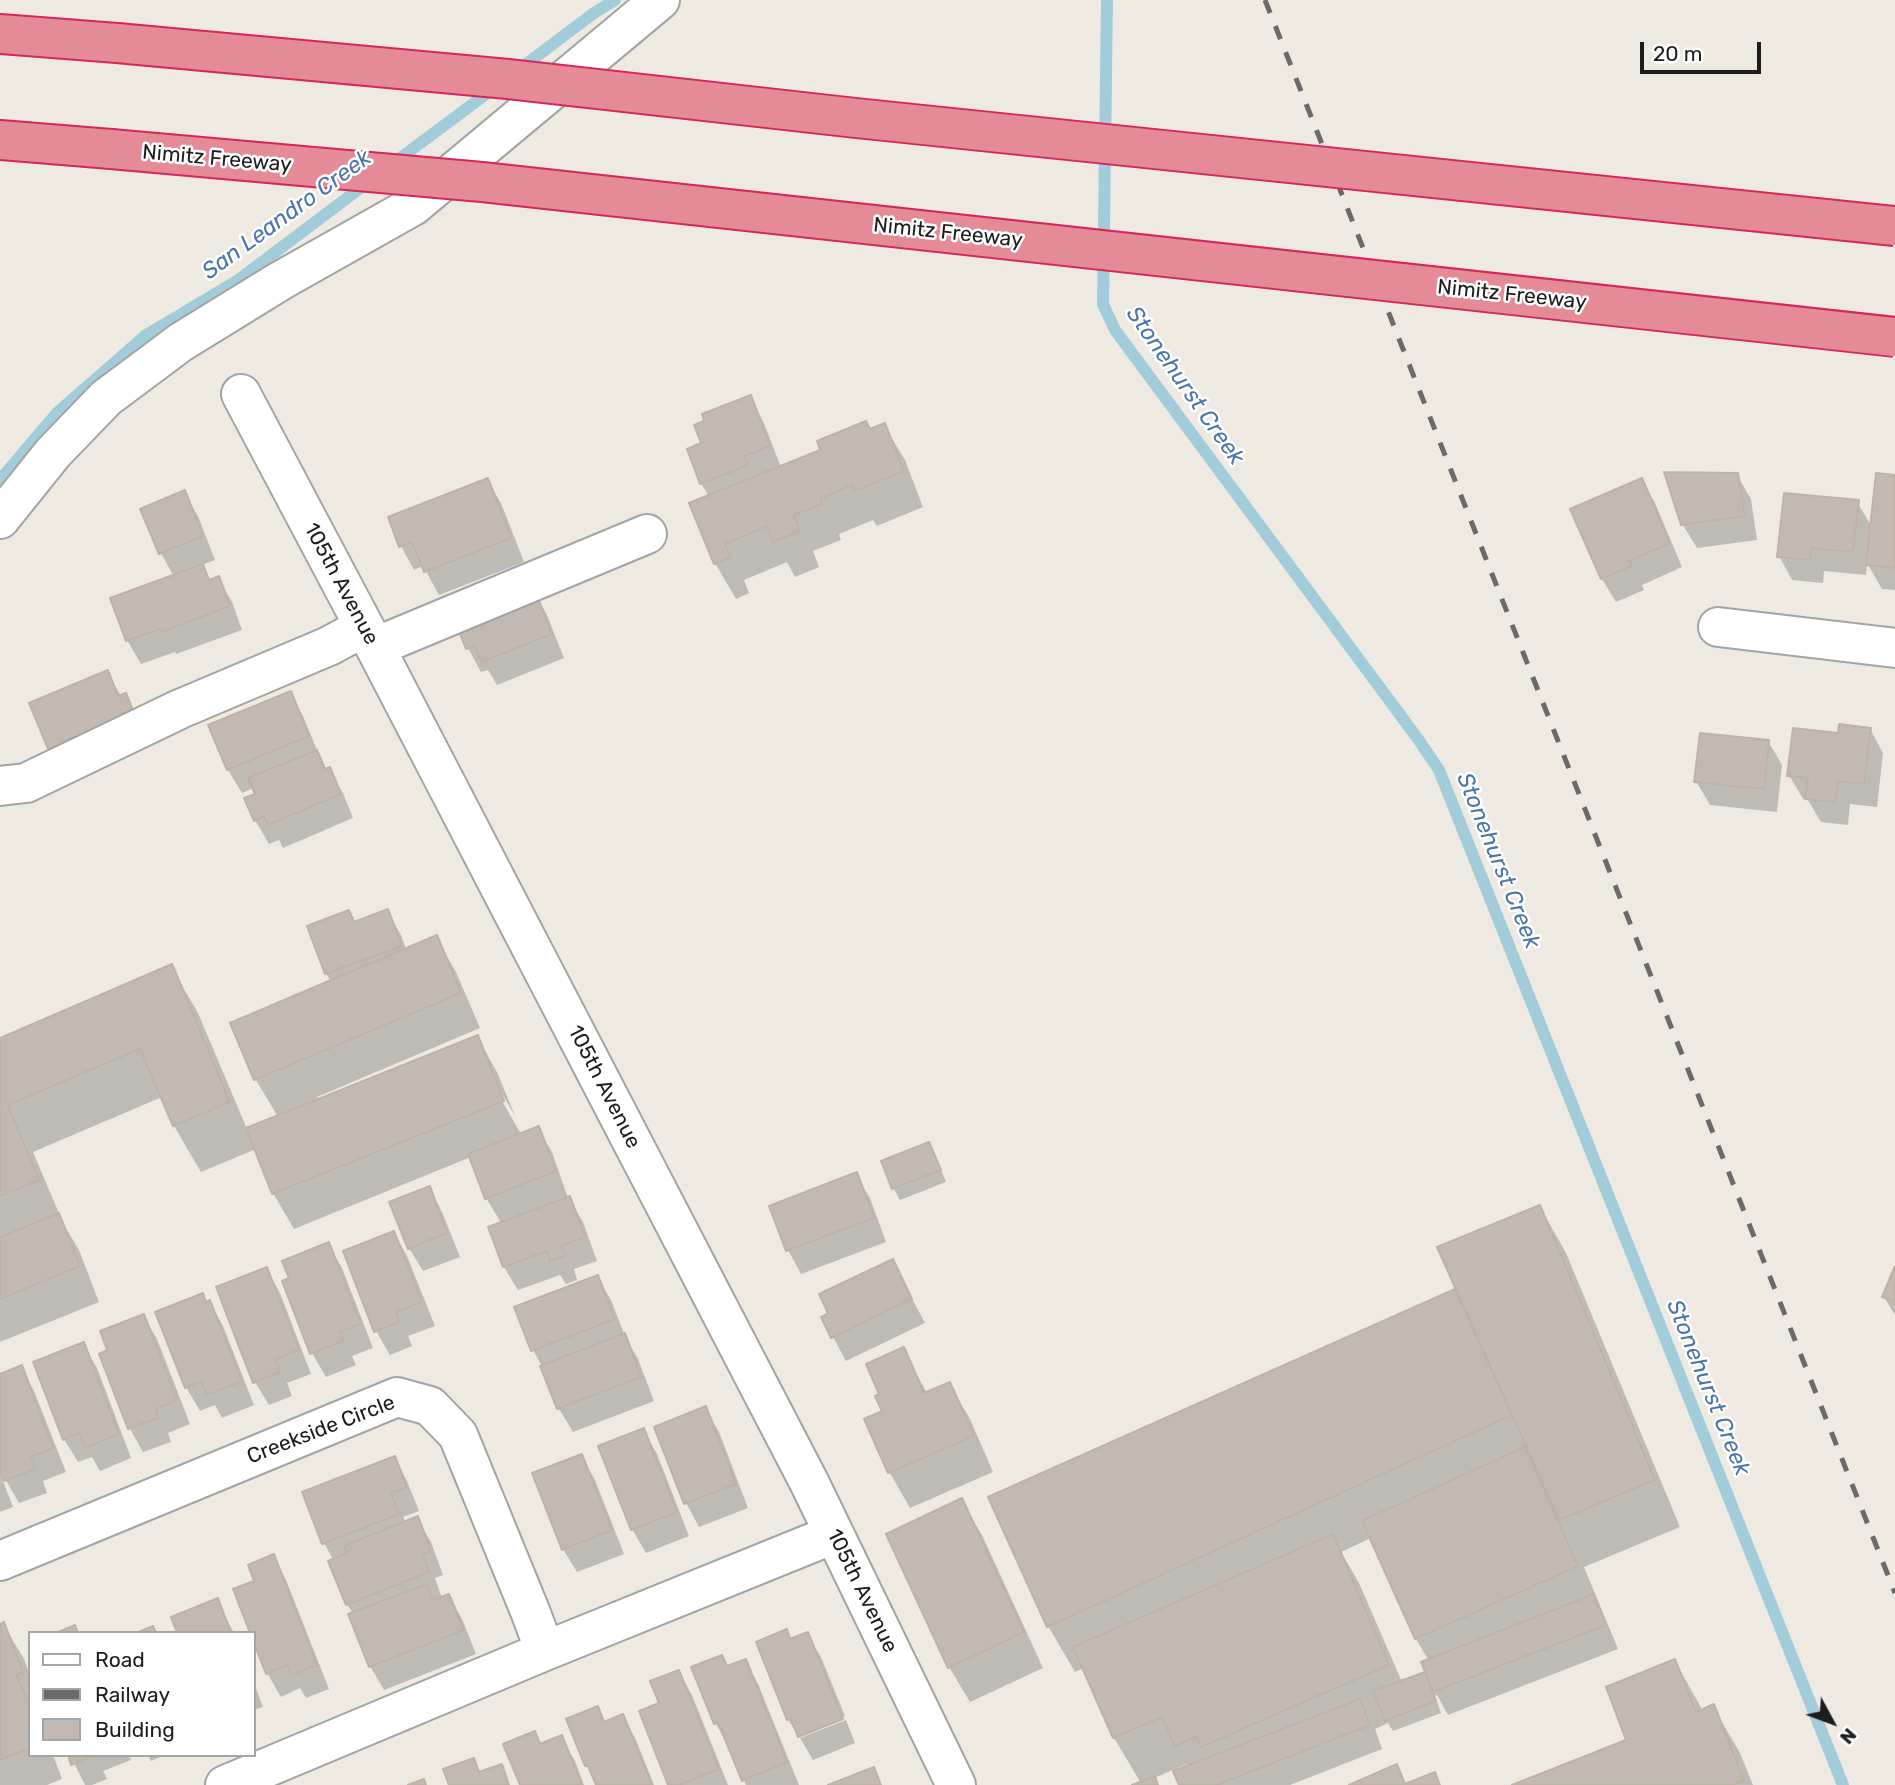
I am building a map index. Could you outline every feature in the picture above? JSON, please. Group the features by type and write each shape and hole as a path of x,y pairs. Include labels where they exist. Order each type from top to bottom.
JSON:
{"highway":[{"path":"0,34 508,79 1895,226"},
{"name":"Nimitz Freeway","path":"0,140 496,184 1895,337"}],"street":[{"path":"0,519 53,453 106,398 181,342 413,206 660,0"},
{"name":"105th Avenue","path":"241,394 834,1534 956,1785"},
{"path":"0,786 26,783 180,709 329,646 369,637 647,534"},
{"path":"1718,627 1895,648"},
{"name":"Creekside Circle","path":"0,1561 397,1396 430,1405 458,1435 545,1651"},
{"path":"225,1785 834,1534"}],"building":[{"path":"751,395 770,446 744,456 748,465 700,484 687,449 701,443 694,425 704,421 702,414"},
{"path":"866,421 870,429 885,423 904,471 855,491 852,485 820,499 822,504 794,515 800,531 773,542 767,526 725,544 731,557 714,564 689,503 820,450 817,441"},
{"path":"1664,472 1738,473 1745,516 1681,525"},
{"path":"1876,473 1895,475 1895,568 1866,565"},
{"path":"488,478 511,538 424,572 412,542 399,547 388,517"},
{"path":"1642,478 1670,543 1629,561 1632,566 1601,579 1570,509"},
{"path":"185,490 203,536 159,554 140,509"},
{"path":"1784,493 1859,500 1853,552 1811,548 1810,560 1777,557"},
{"path":"203,564 209,580 219,576 230,606 161,632 160,629 126,641 110,598"},
{"path":"535,590 552,634 481,662 475,646 466,649 455,621"},
{"path":"108,670 118,696 126,693 135,715 49,751 29,703"},
{"path":"291,691 309,736 227,770 208,725"},
{"path":"1839,724 1871,728 1864,784 1838,781 1835,802 1805,799 1808,778 1787,776 1793,728 1838,733"},
{"path":"1700,733 1769,740 1764,789 1694,782"},
{"path":"317,750 325,769 330,767 341,794 268,825 264,817 254,821 244,798 255,794 248,778"},
{"path":"388,909 402,946 325,974 307,926 349,910 354,922"},
{"path":"437,935 461,993 254,1080 230,1023"},
{"path":"172,964 230,1102 173,1126 140,1049 8,1105 39,1180 0,1196 0,1038"},
{"path":"478,1035 504,1101 272,1194 246,1128"},
{"path":"539,1126 556,1171 485,1199 468,1154"},
{"path":"929,1142 941,1170 892,1189 881,1161"},
{"path":"857,1172 874,1218 786,1251 769,1206"},
{"path":"430,1186 447,1233 408,1249 389,1202"},
{"path":"570,1196 585,1237 561,1246 565,1256 550,1261 547,1251 503,1267 488,1227"},
{"path":"1540,1205 1655,1480 1559,1520 1437,1247"},
{"path":"59,1213 80,1266 0,1299 0,1237"},
{"path":"394,1231 422,1302 396,1312 400,1322 374,1332 343,1251"},
{"path":"329,1242 361,1324 340,1332 344,1341 310,1354 282,1281 289,1278 282,1261"},
{"path":"893,1259 912,1299 831,1338 821,1317 828,1313 819,1294"},
{"path":"1895,1266 1895,1302 1882,1297"},
{"path":"267,1267 299,1350 275,1359 280,1372 253,1383 216,1287"},
{"path":"598,1275 615,1319 531,1351 514,1307"},
{"path":"1455,1289 1512,1415 1047,1627 988,1497"},
{"path":"203,1293 206,1302 210,1300 242,1381 207,1395 202,1381 185,1388 155,1312"},
{"path":"144,1314 177,1400 156,1409 158,1418 128,1429 99,1354 107,1350 100,1331"},
{"path":"625,1333 641,1377 557,1409 540,1366"},
{"path":"84,1342 119,1434 85,1448 79,1433 63,1440 33,1362"},
{"path":"904,1347 924,1393 950,1382 974,1436 888,1473 864,1419 882,1411 875,1396 879,1394 866,1364"},
{"path":"22,1365 53,1448 31,1457 35,1469 4,1481 0,1470 0,1374"},
{"path":"706,1406 736,1484 684,1504 654,1427"},
{"path":"644,1428 677,1512 631,1530 598,1446"},
{"path":"1525,1447 1578,1566 1415,1639 1362,1521"},
{"path":"582,1454 612,1530 562,1550 532,1473"},
{"path":"395,1456 407,1487 391,1493 399,1514 322,1544 302,1492"},
{"path":"962,1498 1024,1632 948,1668 886,1534"},
{"path":"418,1516 431,1551 423,1554 429,1572 346,1605 328,1561 348,1553 344,1546"},
{"path":"1333,1534 1389,1665 1201,1747 1196,1737 1175,1746 1162,1717 1113,1738 1073,1647"},
{"path":"274,1554 317,1665 291,1675 287,1665 266,1674 256,1648 256,1631 249,1631 233,1589 254,1581 248,1565"},
{"path":"427,1584 433,1600 449,1594 464,1630 369,1667 348,1614"},
{"path":"1594,1594 1606,1625 1433,1692 1421,1662"},
{"path":"218,1598 230,1631 176,1631 171,1617"},
{"path":"4,1622 23,1672 17,1675 28,1702 28,1749 0,1760 0,1624"},
{"path":"75,1625 77,1631 61,1631"},
{"path":"153,1626 155,1631 141,1631"},
{"path":"787,1629 790,1639 808,1632 843,1719 798,1737 791,1718 787,1720 756,1642"},
{"path":"722,1655 727,1666 746,1659 787,1762 742,1781 718,1722 714,1724 691,1667"},
{"path":"1675,1659 1696,1712 1714,1704 1744,1780 1732,1785 1512,1785 1626,1740 1606,1687"},
{"path":"679,1670 719,1769 679,1785 668,1785 639,1711 659,1703 650,1681"},
{"path":"1425,1672 1436,1701 1385,1721 1373,1691"},
{"path":"1360,1699 1370,1725 1217,1785 1179,1785 1173,1771"},
{"path":"598,1706 604,1722 623,1714 652,1785 596,1785 588,1766 585,1766 566,1719"},
{"path":"535,1731 540,1744 562,1735 582,1785 520,1785 503,1744"},
{"path":"69,1757 90,1757 71,1765"},
{"path":"474,1758 479,1772 502,1764 509,1785 449,1785 443,1769"},
{"path":"1397,1764 1405,1784 1435,1772 1440,1785 1349,1785"},
{"path":"874,1767 881,1785 828,1785"},
{"path":"1155,1776 1158,1785 1132,1785"},
{"path":"424,1779 426,1785 408,1785"}],"waterway":[{"name":"San Leandro Creek","path":"517,71 615,0"},
{"name":"Stonehurst Creek","path":"1107,0 1103,304 1115,330 1439,770 1843,1785"},
{"name":"San Leandro Creek","path":"391,165 497,86"},
{"name":"San Leandro Creek","path":"0,480 58,412 145,336 237,281 371,180"}],"railway":[{"path":"1265,0 1895,1593"}]}
